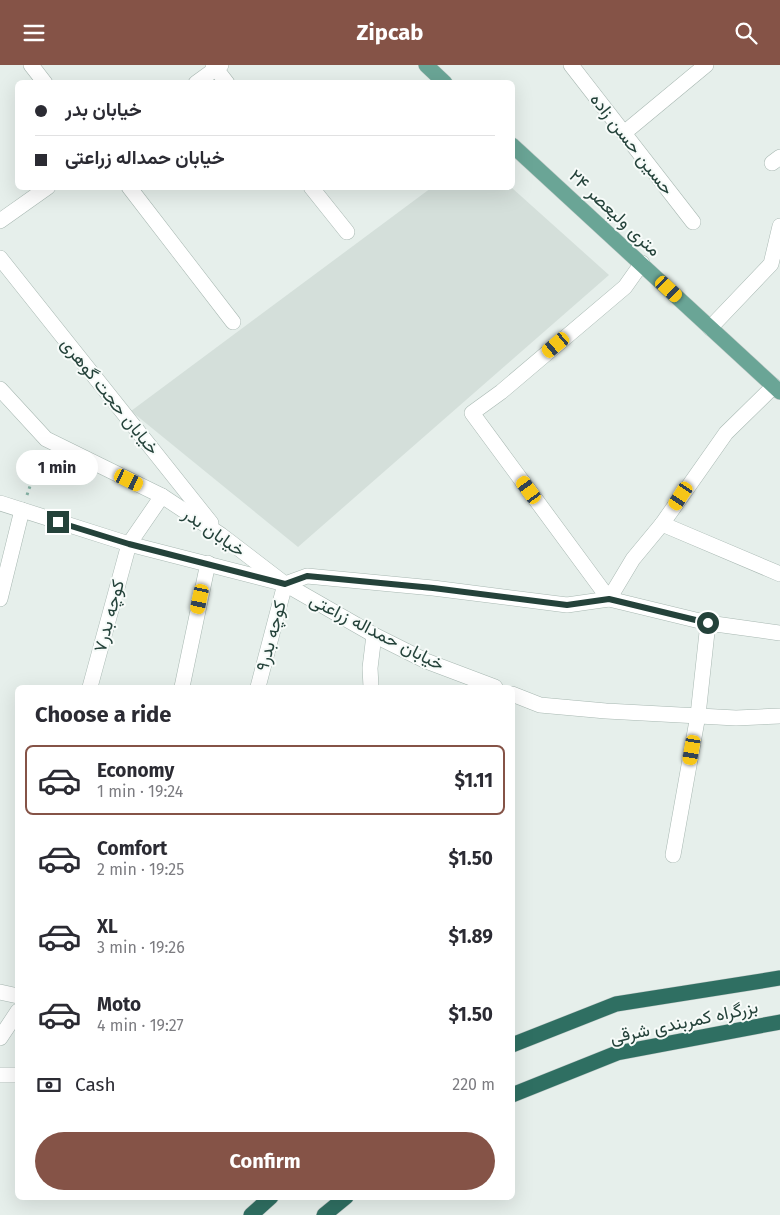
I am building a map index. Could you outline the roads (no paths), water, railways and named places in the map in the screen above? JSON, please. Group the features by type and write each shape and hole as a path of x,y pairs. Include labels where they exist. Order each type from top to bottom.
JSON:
{"highway":[{"name":"بزرگراه کمربندی شرقی","path":"515,1044 616,1004 780,978"},
{"name":"بزرگراه کمربندی شرقی","path":"515,1094 617,1053 780,1022"},
{"path":"251,1215 268,1200"},
{"path":"324,1215 342,1200"}],"main road":[{"path":"426,65 442,80"},
{"name":"۲۴ متری ولیعصر","path":"515,148 777,389"}],"street":[{"path":"31,65 43,80"},
{"name":"حسین حسن زاده","path":"571,65 693,222"},
{"path":"624,133 706,65"},
{"path":"200,80 217,66 225,80"},
{"path":"0,221 44,190"},
{"path":"131,190 233,322"},
{"path":"313,190 347,232"},
{"path":"710,328 771,265 780,226"},
{"name":"خیابان حجت گوهری","path":"0,258 221,535"},
{"path":"609,599 472,413 501,392 625,287 642,263"},
{"name":"خیابان بدر","path":"0,389 46,439 162,496 221,535 285,584"},
{"path":"609,599 633,559 662,524 726,433 777,389"},
{"name":"کوچه بدر۷","path":"91,685 129,544 162,496"},
{"name":"خیابان حمداله زراعتی","path":"0,503 129,544 285,584 374,635 426,661 490,685"},
{"path":"0,599 22,510"},
{"path":"662,524 780,574"},
{"path":"182,685 208,563"},
{"path":"285,584 307,576 433,588 567,605 609,599 708,623 780,633"},
{"name":"کوچه بدر۹","path":"259,685 285,584"},
{"path":"673,855 698,715 708,623"},
{"path":"371,685 370,668 374,635"},
{"path":"515,695 540,705 736,718 780,716"},
{"path":"0,992 15,995"},
{"path":"0,1038 15,1016"},
{"path":"0,1075 15,1075"}]}
